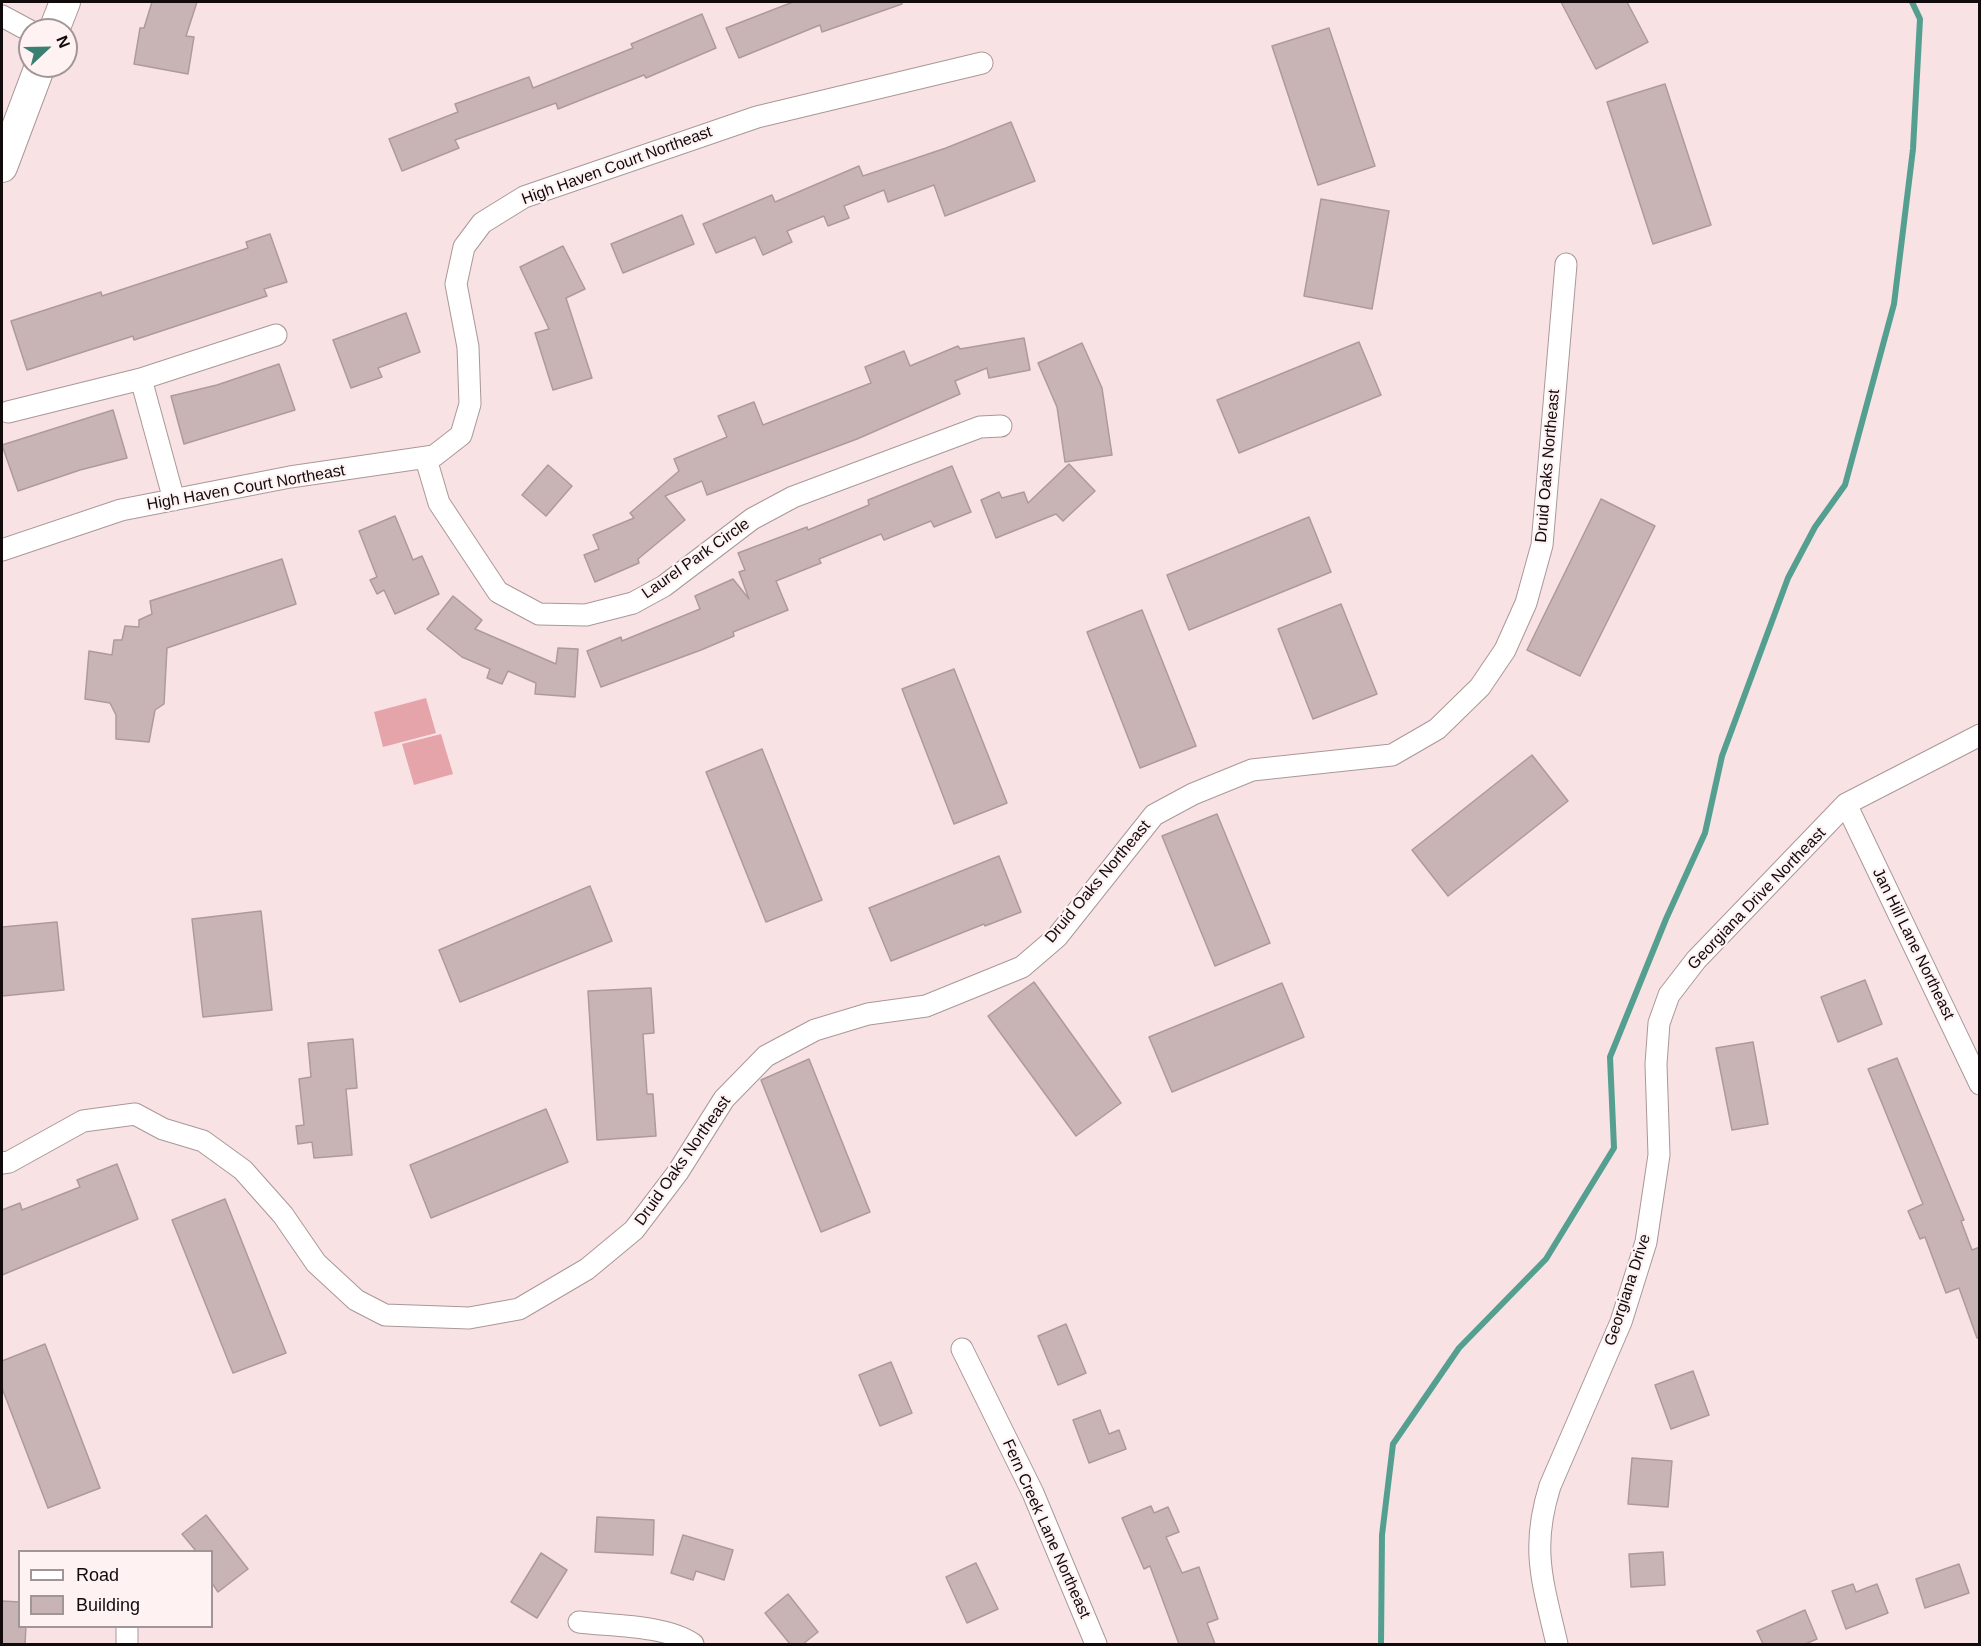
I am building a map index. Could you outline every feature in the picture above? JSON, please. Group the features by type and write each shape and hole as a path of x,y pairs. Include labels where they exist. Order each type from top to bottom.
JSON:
{"main road":[{"path":"2,167 35,78"}],"street":[{"path":"2,16 18,25"},
{"name":"High Haven Court Northeast","path":"2,550 121,510 290,477 426,459 434,456 461,435 470,404 468,347 456,284 464,248 482,222 524,197 757,117 982,63"},
{"name":"Druid Oaks Northeast","path":"2,1163 9,1162 83,1120 135,1114 163,1129 203,1142 243,1170 283,1215 316,1263 356,1300 385,1315 469,1318 519,1309 587,1269 634,1230 678,1172 724,1099 766,1056 815,1030 868,1014 926,1006 1022,967 1057,937 1154,815 1193,794 1252,770 1392,755 1437,729 1480,687 1505,650 1527,603 1542,545 1566,264"},
{"path":"8,412 141,378 276,335"},
{"path":"141,378 174,500"},
{"name":"Laurel Park Circle","path":"426,459 439,503 498,592 540,614 586,615 633,603 664,586 752,519 793,498 980,428 1001,426"},
{"name":"Georgiana Drive Northeast","path":"1669,995 1696,960 1846,804 1980,735"},
{"name":"Jan Hill Lane Northeast","path":"1846,804 1980,1084"},
{"name":"Georgiana Drive","path":"1557,1644 1543,1584 1539,1539 1543,1509 1550,1486 1620,1322 1646,1242 1659,1155 1656,1064 1659,1023 1669,995"},
{"name":"Fern Creek Lane Northeast","path":"962,1349 1034,1493 1096,1644"},
{"path":"579,1622 652,1630 684,1638 693,1644"},
{"path":"127,1628 127,1644"}],"shaded area":[{"path":"426,698 436,733 383,747 374,712"},
{"path":"441,734 453,774 414,785 402,744"}],"building":[{"path":"152,2 197,2 186,36 194,37 188,74 134,64 140,28 144,28"},
{"path":"793,2 902,2 902,4 822,32 820,25 739,58 726,28"},
{"path":"1561,2 1627,2 1648,42 1596,69"},
{"path":"702,14 716,48 646,78 644,75 558,109 556,103 455,140 459,148 402,171 389,139 458,112 455,104 529,77 533,88 633,48 631,44"},
{"path":"1329,28 1375,166 1318,185 1272,46"},
{"path":"1665,84 1711,225 1653,244 1607,102"},
{"path":"1011,122 1035,181 945,216 934,185 888,202 884,190 844,206 849,218 828,226 824,216 787,231 792,242 763,255 755,237 716,253 703,224 772,195 775,202 859,166 863,176 946,148"},
{"path":"1321,199 1389,211 1372,309 1304,296"},
{"path":"682,215 694,244 623,273 611,244"},
{"path":"270,234 287,282 264,289 267,296 134,340 133,336 27,370 11,321 101,292 102,296 248,248 246,242"},
{"path":"563,246 585,289 566,298 592,378 553,390 535,333 549,329 520,267"},
{"path":"406,313 420,352 378,368 382,377 351,388 333,340"},
{"path":"1024,338 1030,370 989,378 987,368 955,381 960,394 857,439 707,495 702,481 665,496 685,520 638,559 639,563 595,582 584,555 599,549 593,535 634,518 630,513 679,471 674,459 727,437 718,416 754,402 763,425 871,383 865,367 904,351 910,366 958,346 960,349"},
{"path":"1359,342 1381,395 1239,453 1217,400"},
{"path":"1082,343 1102,388 1112,455 1065,462 1057,407 1038,363"},
{"path":"279,364 295,410 184,444 171,396 217,385"},
{"path":"113,410 127,458 80,470 18,491 2,445"},
{"path":"1069,464 1095,491 1063,521 1056,514 996,538 981,500 999,492 1002,498 1024,492 1028,503"},
{"path":"548,465 572,486 546,516 522,495"},
{"path":"952,466 971,512 934,527 931,521 884,540 881,534 819,559 821,563 776,581 788,610 733,632 734,636 701,650 601,687 587,651 621,637 622,641 700,609 695,596 733,579 749,599 739,572 745,570 738,553 807,527 808,530 869,505 868,500"},
{"path":"1601,499 1655,526 1580,676 1527,650"},
{"path":"395,516 413,560 422,556 439,594 395,614 384,590 377,594 370,580 377,577 359,531"},
{"path":"1309,517 1331,572 1189,630 1167,575"},
{"path":"282,559 296,604 167,648 164,704 155,710 149,742 116,739 116,715 110,703 85,699 89,651 112,655 114,640 122,640 125,626 139,627 139,620 152,614 150,601"},
{"path":"453,596 482,620 475,629 556,664 558,648 578,649 575,697 535,694 536,683 508,671 502,684 487,678 490,669 462,657 427,629"},
{"path":"1341,604 1377,694 1313,719 1278,629"},
{"path":"1142,610 1196,746 1140,768 1087,632"},
{"path":"954,669 1007,803 954,824 902,689"},
{"path":"762,749 822,900 766,922 706,772"},
{"path":"1532,755 1568,801 1448,896 1412,850"},
{"path":"1217,814 1270,943 1215,966 1162,836"},
{"path":"999,856 1021,912 985,926 984,924 891,961 869,908"},
{"path":"590,886 612,941 460,1002 439,950"},
{"path":"261,911 272,1010 203,1017 192,919"},
{"path":"57,922 64,990 2,996 2,927"},
{"path":"1865,980 1882,1024 1838,1042 1821,997"},
{"path":"1034,982 1121,1103 1076,1136 988,1016"},
{"path":"1282,983 1304,1037 1172,1092 1149,1037"},
{"path":"651,988 654,1033 643,1034 647,1094 653,1094 656,1136 597,1140 588,991"},
{"path":"353,1039 357,1088 346,1089 352,1155 314,1158 312,1142 298,1144 296,1126 304,1125 299,1079 311,1077 308,1043"},
{"path":"1753,1042 1768,1124 1732,1130 1716,1048"},
{"path":"1897,1058 1964,1220 1961,1221 1972,1250 1980,1247 1980,1338 1977,1338 1959,1288 1946,1293 1925,1237 1920,1239 1908,1211 1923,1204 1868,1069"},
{"path":"809,1059 870,1212 821,1232 761,1080"},
{"path":"546,1109 568,1162 431,1218 410,1165"},
{"path":"117,1164 138,1219 2,1275 2,1210 20,1203 22,1210 80,1187 77,1180"},
{"path":"225,1199 286,1353 233,1373 172,1220"},
{"path":"1066,1324 1086,1373 1058,1385 1038,1336"},
{"path":"45,1344 100,1488 48,1508 2,1388 2,1361"},
{"path":"891,1362 912,1413 880,1426 859,1375"},
{"path":"1693,1371 1709,1415 1671,1429 1655,1385"},
{"path":"1100,1410 1109,1434 1119,1430 1126,1449 1089,1463 1073,1420"},
{"path":"1632,1458 1672,1461 1668,1507 1628,1504"},
{"path":"1151,1506 1154,1513 1168,1507 1179,1532 1166,1537 1182,1573 1199,1567 1218,1619 1207,1623 1215,1644 1179,1644 1150,1566 1144,1569 1122,1518"},
{"path":"206,1515 248,1569 218,1592 213,1584 213,1550 195,1550 182,1534"},
{"path":"597,1517 654,1520 653,1555 595,1552"},
{"path":"683,1535 733,1550 724,1580 696,1571 693,1580 671,1573"},
{"path":"1663,1552 1665,1585 1631,1587 1629,1554"},
{"path":"541,1553 567,1570 537,1618 511,1602"},
{"path":"976,1563 998,1609 967,1623 946,1577"},
{"path":"1959,1564 1969,1593 1925,1608 1916,1579"},
{"path":"1853,1584 1856,1592 1877,1584 1888,1613 1846,1629 1832,1591"},
{"path":"788,1594 818,1632 803,1644 790,1644 765,1613"},
{"path":"2,1601 18,1602 18,1628 26,1628 25,1644 2,1644"},
{"path":"1805,1610 1817,1639 1805,1644 1763,1644 1757,1631"}],"waterway":[{"path":"1381,1644 1382,1535 1393,1444 1459,1348 1546,1259 1614,1148 1610,1057 1666,919 1705,833 1722,756 1788,578 1815,527 1845,485 1894,304 1913,149 1920,19 1912,2"}]}
